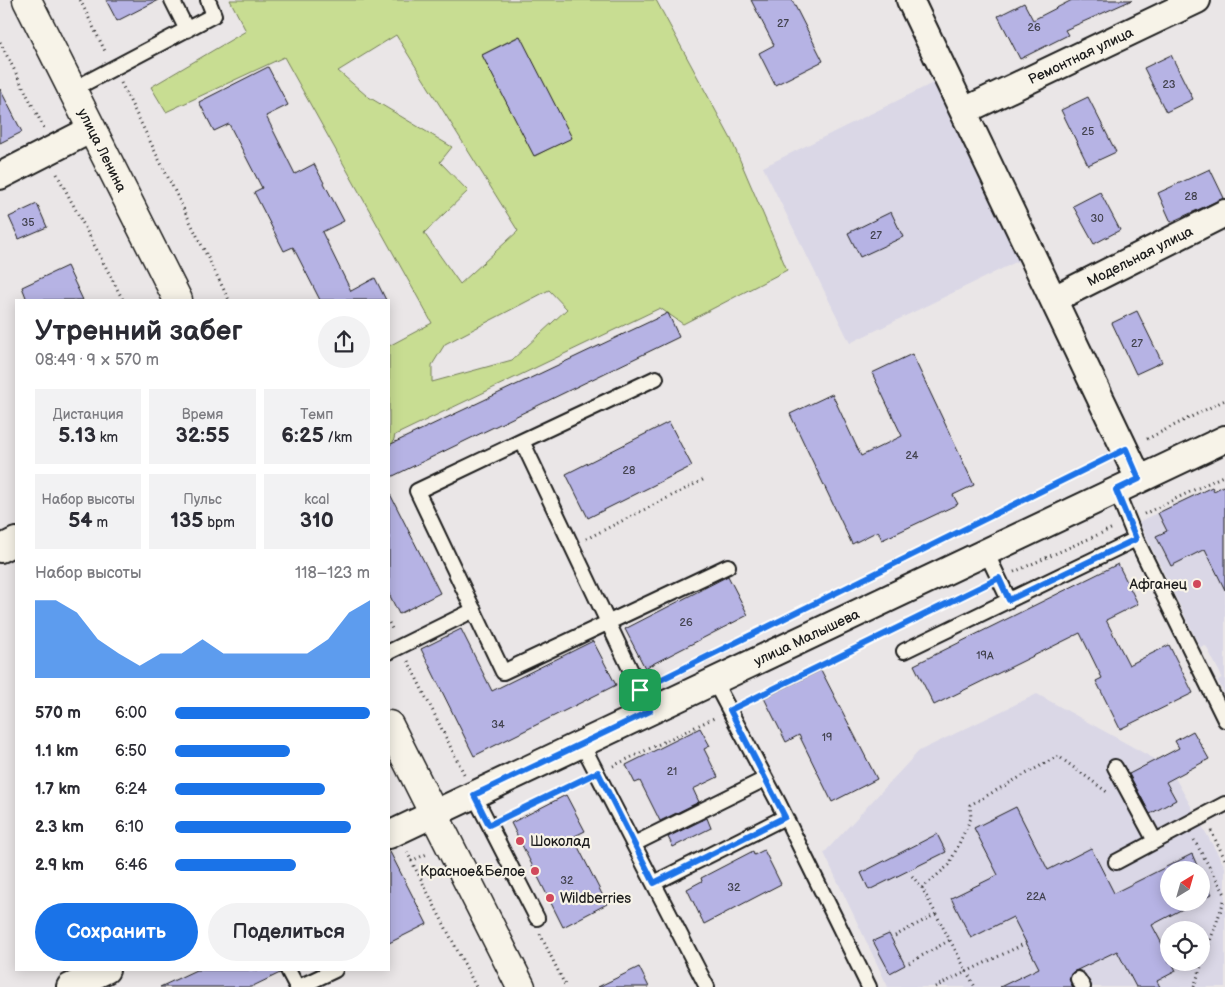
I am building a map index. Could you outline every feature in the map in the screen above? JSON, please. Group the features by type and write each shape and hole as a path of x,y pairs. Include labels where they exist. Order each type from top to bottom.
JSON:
{"main road":[{"name":"улица Ленина","path":"27,0 177,299"},
{"path":"390,727 432,815 521,987"}],"street":[{"path":"910,0 1139,479"},
{"name":"Ремонтная улица","path":"964,111 1197,0"},
{"path":"0,176 92,129"},
{"name":"Модельная улица","path":"1054,299 1225,213"},
{"name":"улица Малышева","path":"393,833 432,815 469,784 582,744 1225,438"},
{"path":"0,549 15,542"},
{"path":"71,987 104,971"}],"lane":[{"path":"172,0 187,30"},
{"path":"72,90 214,15 208,0"},
{"path":"656,378 417,491 504,672 728,566"},
{"path":"522,441 650,711"},
{"path":"1116,490 1136,539 1225,720"},
{"path":"904,651 1136,539"},
{"path":"986,552 1009,600"},
{"path":"394,649 474,610"},
{"path":"714,681 785,817 869,987"},
{"path":"582,744 707,987"},
{"path":"1115,766 1155,841"},
{"path":"634,844 765,779"},
{"path":"469,784 537,918"},
{"path":"1116,862 1225,804"},
{"path":"654,883 785,817"},
{"path":"289,971 298,987 332,971"}],"path":[{"path":"80,0 229,299"},
{"path":"773,624 1225,400"},
{"path":"489,825 730,710 999,578 1225,475"},
{"path":"572,546 704,479"},
{"path":"390,628 394,649 469,784"},
{"path":"922,888 949,865 971,818 970,805 1058,756 1110,794"},
{"path":"469,784 472,769"},
{"path":"1203,815 1225,859"},
{"path":"1185,824 1225,896 1194,987"},
{"path":"393,833 412,861 476,987"},
{"path":"412,861 448,844"},
{"path":"912,876 922,888 975,987"},
{"path":"895,936 936,914"},
{"path":"537,918 535,923 566,987"},
{"path":"909,963 950,940"},
{"path":"935,987 1026,942"}],"shaded area":[{"path":"935,82 1022,259 850,343 763,167"},
{"name":"Афганец","path":"1225,485 1225,695 1218,681 1222,677 1206,646 1200,647 1139,522 1212,487 1214,491"},
{"path":"1037,694 1169,767 1225,867 1225,987 888,987 824,853 919,751"}],"green space":[{"path":"230,0 656,0 731,139 787,270 683,324 660,308 395,435 390,453 390,345 432,323 284,57 166,112 151,87 246,31","holes":["396,35 518,231 460,284 424,233 468,191 440,162 452,147 367,96 338,71","519,36 571,137 535,156 482,55","549,290 567,309 512,360 432,382 432,365 445,344"]}],"building":[{"path":"106,0 158,0 117,21"},
{"path":"751,0 792,0 823,61 775,85 759,53 774,45"},
{"path":"1072,0 1132,0 1065,30 1068,35 1020,59 998,16 1024,3 1033,20"},
{"path":"520,36 572,138 534,156 482,55"},
{"path":"1171,55 1193,99 1166,112 1144,68"},
{"path":"268,67 288,105 266,116 295,174 314,164 344,221 322,232 351,291 375,278 386,299 319,299 293,247 284,251 254,192 262,188 229,124 214,131 199,102"},
{"path":"0,89 22,132 0,143"},
{"path":"1088,97 1116,152 1088,165 1061,110"},
{"path":"1210,169 1224,198 1171,222 1158,193"},
{"path":"1100,192 1120,230 1094,244 1073,206"},
{"path":"37,204 47,227 19,239 9,217"},
{"path":"891,212 903,237 860,257 848,233"},
{"path":"67,266 83,299 27,299 22,287"},
{"path":"1137,311 1162,362 1136,374 1112,323"},
{"path":"668,313 679,337 390,478 390,445"},
{"path":"912,354 974,485 953,495 958,504 882,540 878,531 852,544 790,414 832,394 861,456 902,436 872,373"},
{"path":"669,422 692,466 588,518 566,474"},
{"path":"1225,485 1225,590 1205,549 1171,566 1156,536 1167,531 1158,513 1212,487 1214,491"},
{"path":"390,494 440,593 399,614 390,596"},
{"path":"1118,564 1138,604 1106,620 1129,665 1169,645 1193,693 1120,729 1096,681 1102,678 1080,633 934,705 914,665"},
{"path":"728,576 748,615 645,668 625,629"},
{"path":"461,629 492,691 593,641 616,685 474,756 421,649"},
{"path":"821,670 877,779 832,802 799,735 786,742 764,698"},
{"path":"700,728 710,746 704,749 718,777 693,789 699,802 660,821 640,781 635,783 626,765"},
{"path":"1193,731 1209,759 1166,782 1176,800 1150,814 1129,774 1179,748 1175,741"},
{"path":"566,795 585,831 573,837 607,904 563,927 511,823"},
{"path":"1016,807 1048,870 1091,848 1114,893 1160,870 1160,911 1179,911 1152,925 1160,940 1160,971 1176,971 1157,981 1160,987 1136,987 1117,951 1073,972 1069,979 1073,987 1000,987 1039,968 1013,917 971,938 951,898 998,875 974,828"},
{"path":"707,818 711,828 673,847 668,837"},
{"path":"937,834 946,852 869,890 861,873"},
{"path":"764,850 781,884 704,924 687,889 702,881 701,878 753,851 754,855"},
{"path":"390,852 427,924 390,942"},
{"path":"1192,854 1195,861 1178,861"},
{"path":"889,934 905,965 890,973 873,941"},
{"path":"639,967 649,987 598,987"},
{"path":"194,971 279,971 280,973 251,987 160,987"}],"place":[{"name":"Афганец","path":"1197,584"},
{"name":"Шоколад","path":"520,841"},
{"name":"Красное&Белое","path":"535,871"},
{"name":"Wildberries","path":"550,898"}],"route":[{"path":"1126,449 1139,479 1116,490 1136,539 1009,600 999,578 730,710 785,817 654,883 598,772 489,825 474,795 650,711 640,690 1126,449"}]}
